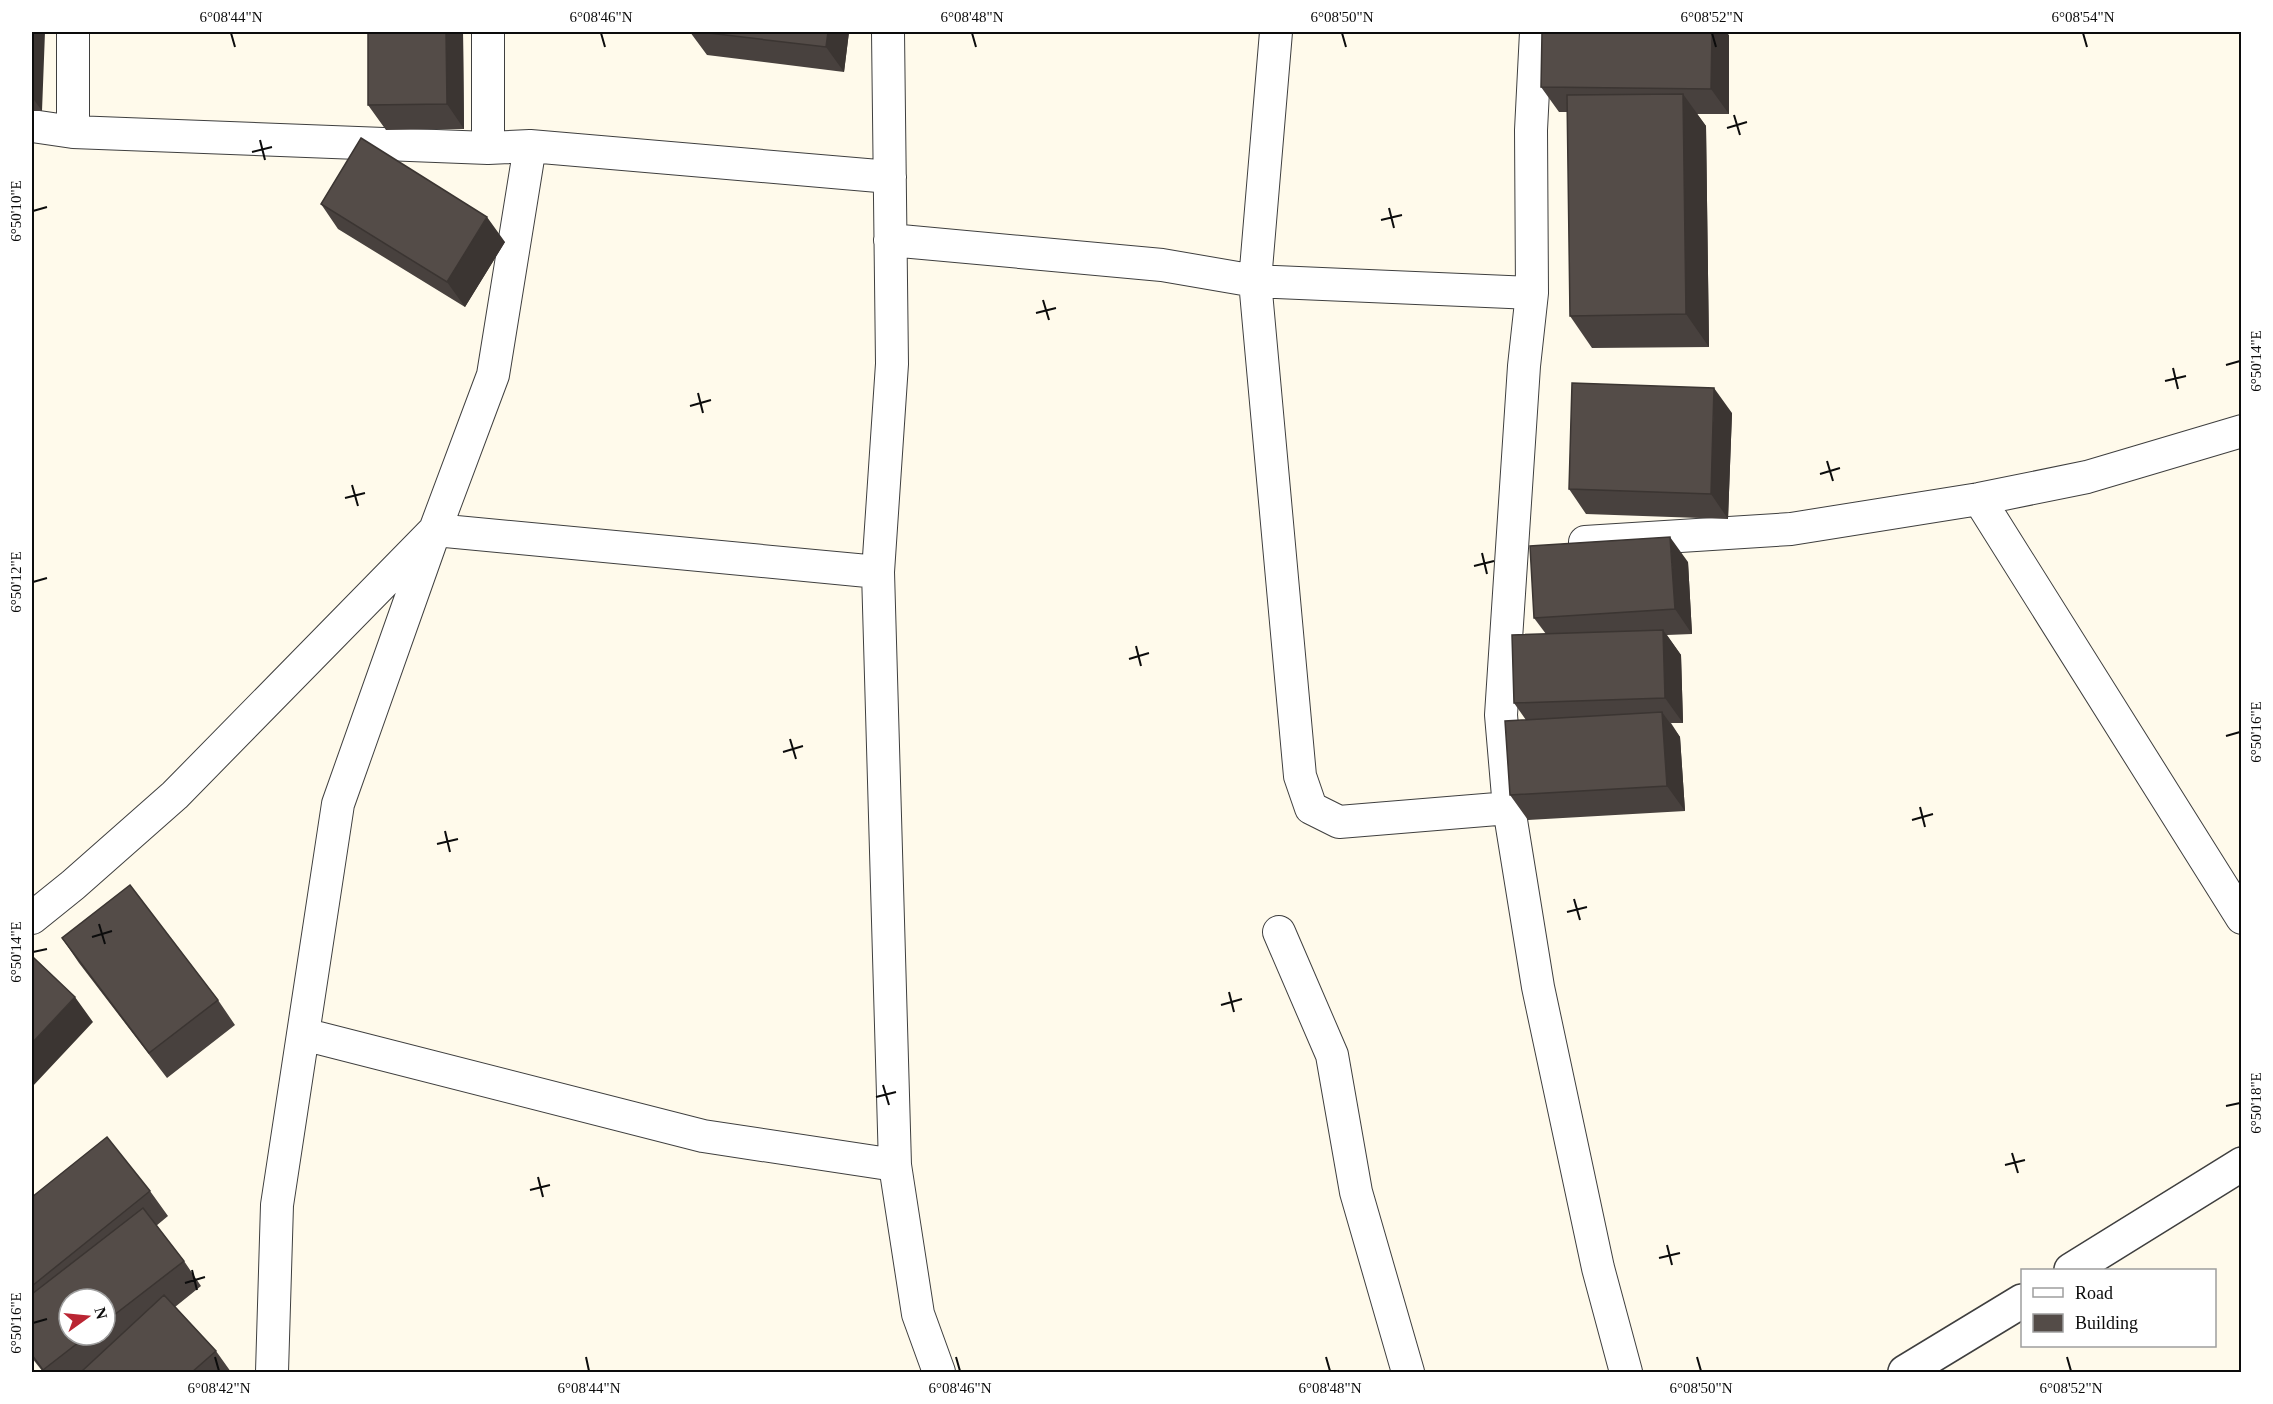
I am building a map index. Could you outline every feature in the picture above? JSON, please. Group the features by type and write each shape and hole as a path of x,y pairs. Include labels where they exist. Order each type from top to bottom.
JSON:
{"street":[{"path":"73,32 73,132"},
{"path":"488,32 488,148"},
{"path":"888,32 892,364 878,572 895,1165 918,1314 939,1372"},
{"path":"1276,32 1255,281 1300,776 1311,808 1340,822 1509,808"},
{"path":"1536,32 1531,130 1532,293 1524,366 1536,546 1501,715 1509,808 1538,987 1598,1268 1626,1372"},
{"path":"32,126 73,132 488,148 530,147 890,177"},
{"path":"272,1372 277,1205 338,804 435,530 493,375 530,147"},
{"path":"890,240 1162,265 1255,281 1532,293"},
{"path":"1536,546 1791,529 1979,499 2087,477 2241,431"},
{"path":"1979,499 2241,918"},
{"path":"435,530 878,572"},
{"path":"32,918 175,795 435,530"},
{"path":"1280,932 1332,1055 1356,1192 1408,1372"},
{"path":"303,1034 703,1136 895,1165"},
{"path":"2074,1269 2241,1164"},
{"path":"1905,1372 2021,1301"}],"building":[{"path":"368,32 446,32 447,104 368,105"},
{"path":"700,32 828,32 826,47"},
{"path":"1542,32 1712,32 1711,89 1541,87"},
{"path":"1683,94 1686,314 1570,316 1567,95"},
{"path":"361,138 487,217 447,282 321,204"},
{"path":"1572,383 1714,388 1711,494 1569,489"},
{"path":"1670,537 1675,609 1534,618 1530,546"},
{"path":"1663,630 1665,698 1514,703 1512,635"},
{"path":"1662,712 1667,786 1510,795 1505,721"},
{"path":"130,885 218,1000 149,1053 62,938"},
{"path":"34,958 75,997 32,1043 32,960"},
{"path":"107,1137 150,1191 32,1286 32,1197"},
{"path":"143,1208 184,1261 117,1313 117,1287 57,1287 57,1347 73,1347 43,1370 32,1355 32,1294"},
{"path":"164,1295 216,1351 192,1372 81,1372 108,1347 117,1347 117,1339"}]}
